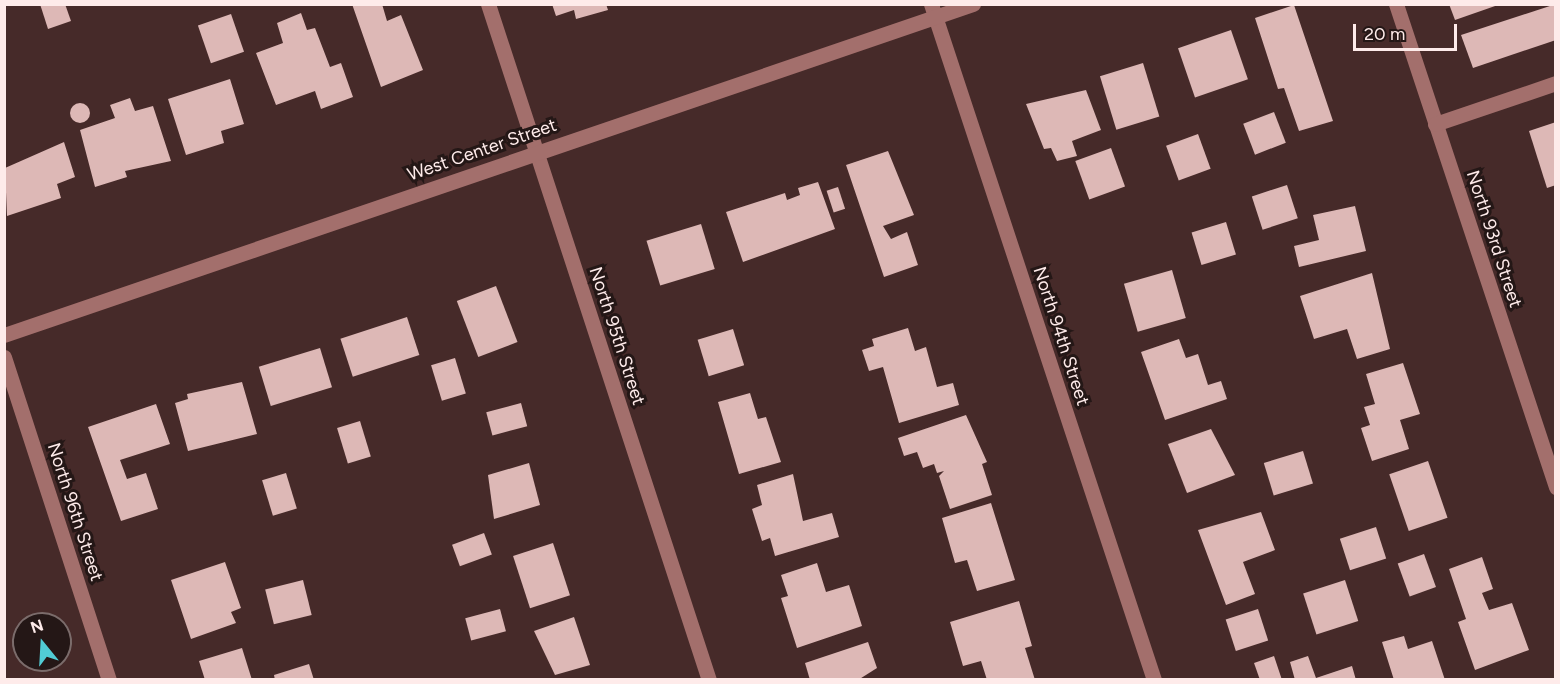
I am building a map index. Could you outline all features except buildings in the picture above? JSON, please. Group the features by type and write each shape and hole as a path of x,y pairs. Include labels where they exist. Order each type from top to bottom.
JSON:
{"street":[{"name":"North 95th Street","path":"488,4 709,680"},
{"name":"West Center Street","path":"4,335 537,152 933,11 973,4"},
{"name":"North 93rd Street","path":"1395,4 1556,487"},
{"name":"North 94th Street","path":"933,11 1154,680"},
{"path":"1435,124 1556,83"},
{"name":"North 96th Street","path":"4,357 109,680"}]}
